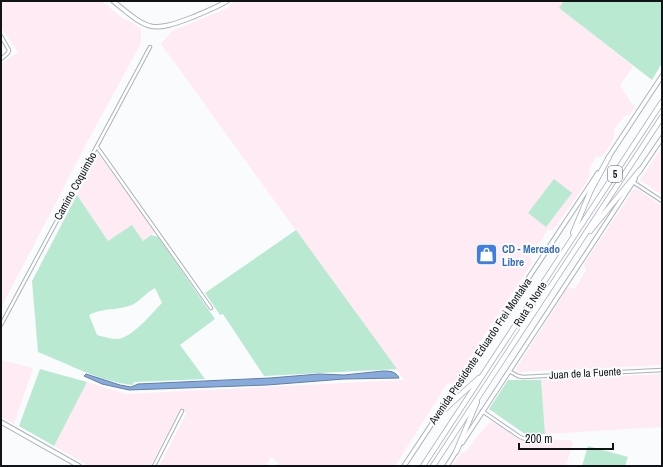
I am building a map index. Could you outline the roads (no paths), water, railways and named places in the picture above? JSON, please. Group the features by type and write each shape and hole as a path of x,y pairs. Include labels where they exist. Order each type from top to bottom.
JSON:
{"highway":[{"name":"Ruta 5 Norte","path":"423,466 662,102"},
{"name":"Ruta 5 Norte","path":"433,466 662,117"},
{"path":"568,245 591,190 609,157"},
{"path":"580,242 640,170"},
{"path":"435,418 487,369"},
{"path":"456,452 480,395"}],"main road":[{"path":"113,1 142,24 150,27 161,28 178,23 227,1"},
{"name":"Avenida Presidente Eduardo Frei Montalva","path":"404,466 662,76"},
{"path":"447,466 662,138"},
{"path":"1,422 78,466"}],"street":[{"path":"1,36 9,51 1,59"},
{"name":"Camino Coquimbo","path":"1,325 150,47"},
{"path":"97,147 211,308"},
{"path":"633,182 662,201"},
{"name":"Juan de la Fuente","path":"509,371 523,377 662,370"},
{"path":"154,466 182,411"},
{"path":"482,411 520,437 528,440"}],"water":[{"path":"390,371 399,378 344,379 267,385 129,390 102,384 84,376 86,374 131,387 138,384 270,378 319,374 344,375"}],"place":[{"name":"CD - Mercado Libre","path":"487,255"}]}
